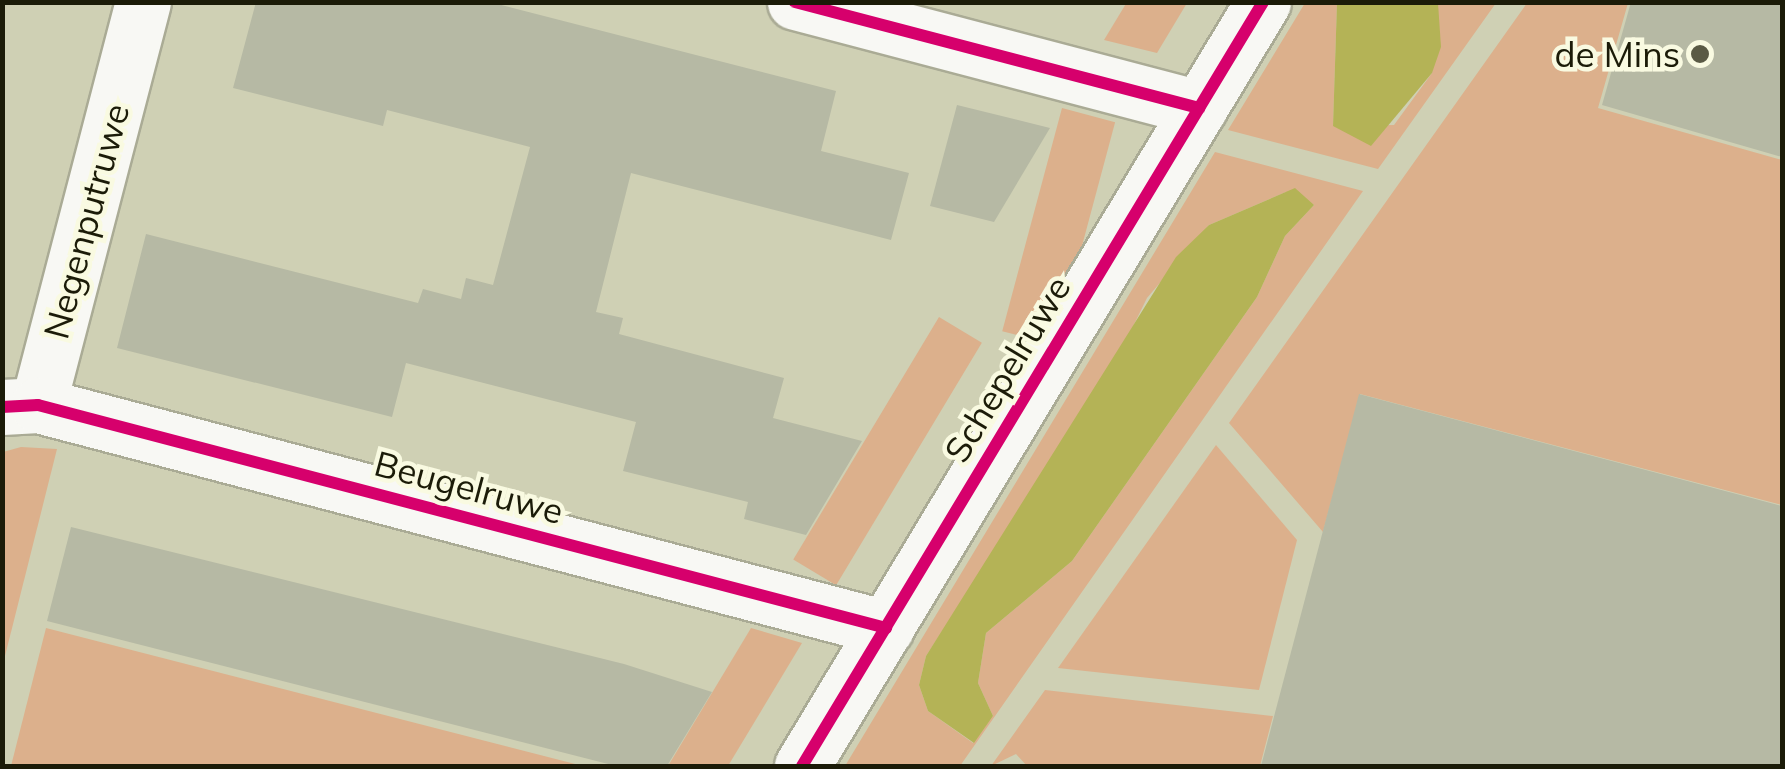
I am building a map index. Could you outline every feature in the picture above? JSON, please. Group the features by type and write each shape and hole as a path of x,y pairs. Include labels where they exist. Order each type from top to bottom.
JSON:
{"street":[{"name":"Negenputruwe","path":"20,406 142,2"},
{"path":"794,2 1199,108"},
{"name":"Schepelruwe","path":"802,766 1263,2"},
{"name":"Beugelruwe","path":"20,406 886,628"}],"shaded area":[{"path":"1127,2 1187,3 1157,53 1104,40"},
{"path":"1305,3 1337,3 1333,126 1394,125 1432,73 1438,3 1496,3 1378,169 1228,130"},
{"path":"1337,3 1438,3 1441,47 1432,73 1371,146 1333,126"},
{"path":"1527,3 1628,3 1598,108 1782,160 1782,505 1360,394 1323,532 1229,423"},
{"path":"1062,108 1115,122 1055,345 1002,331"},
{"path":"1215,152 1363,191 960,766 845,766","holes":["1286,192 1314,205 1285,236 1257,297 1072,561 986,633 978,683 993,716 973,743 928,711 919,685 926,656 1112,369 1147,298 1209,225"]},
{"path":"1295,188 1314,205 1285,236 1257,297 1072,561 986,633 978,683 993,716 974,743 928,711 919,685 926,656 1176,257 1209,225"},
{"path":"939,317 982,343 836,585 793,560"},
{"path":"1216,445 1297,540 1259,690 1058,668"},
{"path":"21,447 57,449 3,664 3,452"},
{"path":"46,628 583,766 11,766"},
{"path":"751,628 802,643 728,766 668,766"},
{"path":"1045,690 1273,716 1260,766 1027,766 1016,754 991,766"}],"building":[{"path":"256,2 490,2 836,91 821,151 909,173 891,240 631,173 596,312 623,318 619,334 784,378 773,418 862,441 806,535 744,519 748,502 623,471 636,422 406,363 392,417 117,348 146,234 418,303 423,289 461,299 466,278 493,285 530,147 387,110 383,126 233,88"},
{"name":"de Mins","path":"1631,2 1782,2 1782,157 1602,105"},
{"path":"957,105 1050,128 994,222 930,206"},
{"path":"1359,394 1782,506 1782,766 1261,766"},
{"path":"71,527 624,664 712,692 667,766 616,766 47,621"}],"cycle path":[{"path":"795,2 1199,108"},
{"path":"802,766 1263,2"},
{"path":"2,407 38,405 886,628"}],"place":[{"name":"de Mins","path":"1700,54"}]}
